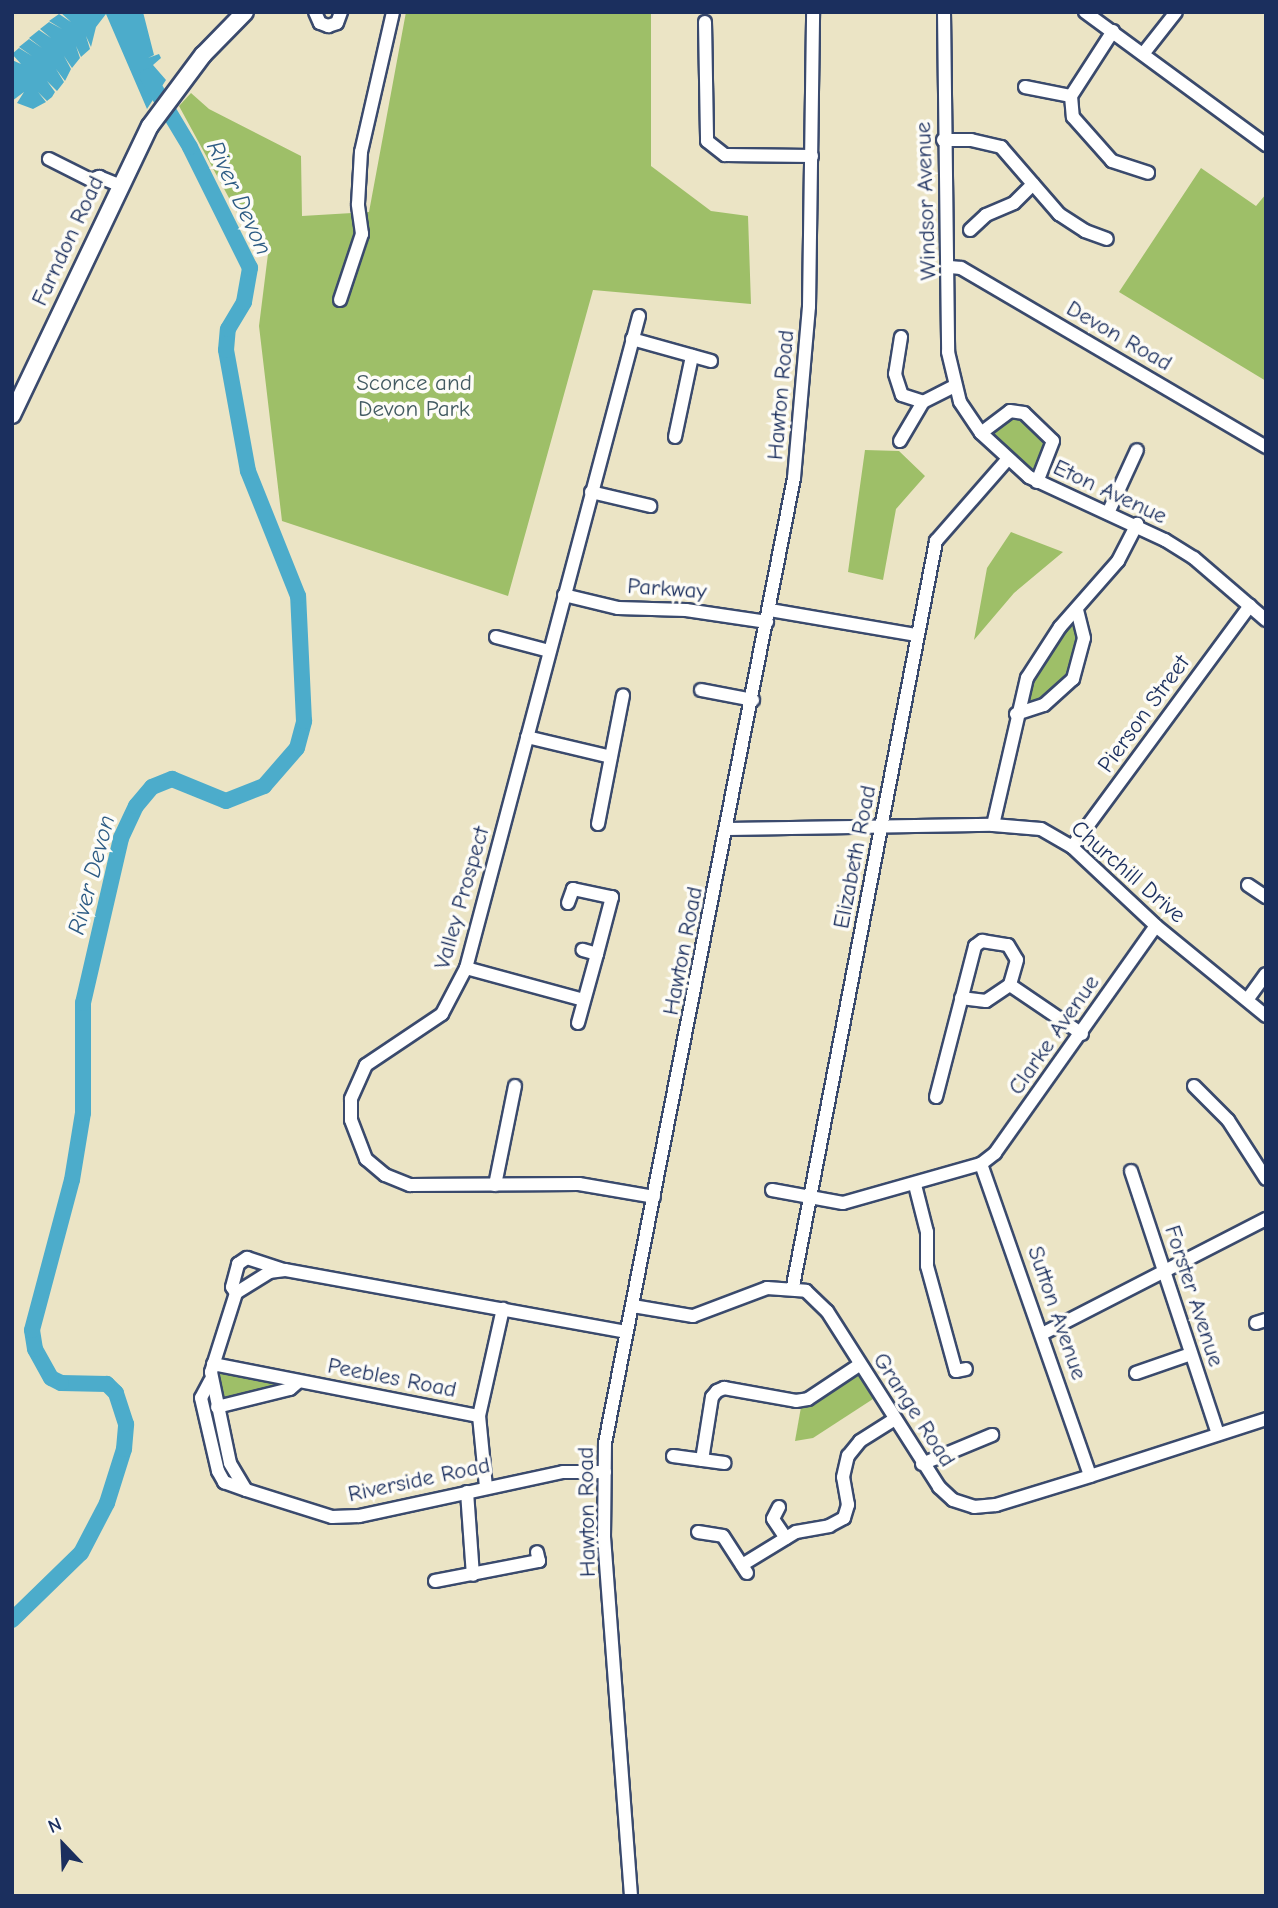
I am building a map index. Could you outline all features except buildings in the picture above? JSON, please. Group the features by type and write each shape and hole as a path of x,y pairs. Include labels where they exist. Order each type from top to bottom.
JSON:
{"main road":[{"name":"Farndon Road","path":"12,415 119,185 150,126 183,78 246,12"}],"street":[{"path":"315,12 320,23 328,26 337,23 341,12"},
{"path":"340,300 362,234 358,204 361,152 393,12"},
{"name":"Hawton Road","path":"631,1896 604,1537 605,1443 753,700 801,420 812,156 813,12"},
{"name":"Windsor Avenue","path":"944,12 943,140 950,267 948,352 953,387"},
{"path":"1085,12 1266,145"},
{"path":"1143,54 1176,12"},
{"path":"709,31 704,128 715,151 738,156 812,156"},
{"path":"1113,32 1071,96 1078,127 1112,161 1142,172 1133,186"},
{"path":"1025,87 1071,96"},
{"path":"943,140 971,139 1002,147 1070,222 1107,239"},
{"path":"48,159 91,180 99,177 119,185"},
{"path":"970,230 986,215 1014,203 1033,184"},
{"name":"Devon Road","path":"950,267 961,268 1266,447"},
{"name":"Valley Prospect","path":"639,316 466,968 442,1014 366,1065 351,1099 351,1120 366,1159 385,1175 410,1185 579,1184 654,1196"},
{"path":"901,337 896,386 902,395 923,402"},
{"path":"632,339 711,361"},
{"path":"675,438 692,356"},
{"path":"900,441 923,402 953,387"},
{"name":"Eton Avenue","path":"953,387 981,433 1007,460 1037,482 1137,524 1194,558 1266,620"},
{"path":"981,433 1010,411 1024,412 1052,441 1037,482"},
{"path":"1108,513 1137,450"},
{"name":"Elizabeth Road","path":"793,1286 917,635 940,531 1007,460"},
{"path":"591,492 650,506"},
{"path":"993,825 1016,714 1035,662 1118,561 1137,524"},
{"name":"Parkway","path":"564,595 618,608 769,616 917,635"},
{"name":"Pierson Street","path":"1072,847 1250,606"},
{"path":"1016,714 1055,698 1077,671 1084,638 1077,608"},
{"path":"496,637 550,651"},
{"path":"701,690 753,700"},
{"path":"598,824 623,695"},
{"path":"527,737 611,757"},
{"name":"Churchill Drive","path":"728,829 993,825 1041,829 1072,847 1156,926 1266,1016"},
{"path":"1248,885 1266,897"},
{"path":"568,903 572,889 612,897 578,1023"},
{"name":"Clarke Avenue","path":"981,1164 995,1153 1082,1034 1156,926"},
{"path":"936,1097 961,998 975,946 982,941 1008,944 1017,960 1010,985 986,1002 961,998"},
{"path":"583,950 597,954"},
{"path":"466,968 584,1000"},
{"path":"1247,1000 1266,974"},
{"path":"1010,985 1082,1034"},
{"path":"495,1185 515,1086"},
{"path":"1194,1086 1228,1120 1266,1179"},
{"path":"772,1190 843,1203 915,1185 981,1164"},
{"name":"Sutton Avenue","path":"981,1164 1090,1476"},
{"name":"Forster Avenue","path":"1131,1171 1218,1434"},
{"path":"915,1185 927,1232 927,1266 956,1371"},
{"path":"1042,1334 1266,1219"},
{"name":"Riverside Road","path":"236,1293 232,1287 238,1264 247,1258 285,1270 625,1332"},
{"name":"Riverside Road","path":"285,1270 260,1276 236,1293 210,1381 201,1398 218,1471 224,1482 339,1519 563,1472 605,1472"},
{"path":"633,1306 694,1316 767,1288 793,1286"},
{"name":"Grange Road","path":"793,1286 806,1291 827,1311 922,1464 953,1500 974,1507 996,1505 1266,1419"},
{"path":"486,1487 479,1416 503,1309"},
{"path":"1139,1369 1191,1353"},
{"name":"Peebles Road","path":"213,1364 479,1416"},
{"path":"702,1460 712,1397 717,1391 724,1388 796,1401 808,1399 859,1365"},
{"name":"Riverside Road","path":"210,1381 230,1463 246,1490"},
{"name":"Peebles Road","path":"217,1407 290,1389 298,1382"},
{"path":"794,1415 796,1401"},
{"path":"702,1538 723,1536 745,1569 786,1538 848,1521 843,1477 848,1456 860,1441 894,1419"},
{"path":"922,1464 992,1435"},
{"path":"673,1456 724,1463"},
{"path":"467,1492 473,1575"},
{"path":"773,1512 786,1538"},
{"path":"472,1538 486,1537"},
{"path":"441,1577 473,1575 538,1561 537,1552"}],"green space":[{"name":"Sconce and Devon Park","path":"406,12 651,12 651,166 711,211 748,216 751,304 593,290 508,596 282,521 259,326 269,246 241,220 179,106 191,93 209,109 301,156 302,216 369,212"},
{"path":"1201,168 1256,206 1266,194 1266,381 1119,292"},
{"path":"1016,413 1050,442 1034,473 989,432"},
{"path":"865,450 899,451 925,476 896,509 883,580 848,572"},
{"path":"1011,532 1063,552 1014,593 974,640 987,568"},
{"path":"1072,620 1079,635 1070,674 1059,688 1032,706 1024,705 1038,665"},
{"path":"221,1371 282,1383 282,1386 225,1400 219,1396 217,1375"},
{"path":"858,1374 873,1399 813,1438 795,1441 801,1407"}],"water":[{"path":"60,12 143,12 154,55 148,58 159,54 161,58 153,65 166,80 147,109 106,14 96,27 91,47 86,36 90,49 81,57 76,46 80,58 72,68 64,56 71,69 65,81 56,69 64,82 57,91 47,81 55,92 52,97 47,101 38,92 46,102 33,109 17,103 24,92 12,101 12,60 21,64 12,54 19,48 32,56 19,47 29,39 42,48 29,38 39,30 51,38 40,29 49,22 62,29 49,21 59,14 71,22"}],"waterway":[{"name":"River Devon","path":"12,1620 81,1553 107,1503 124,1449 126,1424 116,1393 107,1384 61,1383 51,1378 35,1349 32,1330 72,1180 83,1113 83,1003 121,838 136,806 152,787 172,779 226,801 264,786 297,748 304,721 298,596 248,471 226,350 228,329 244,302 250,268 190,147 148,77"}]}
